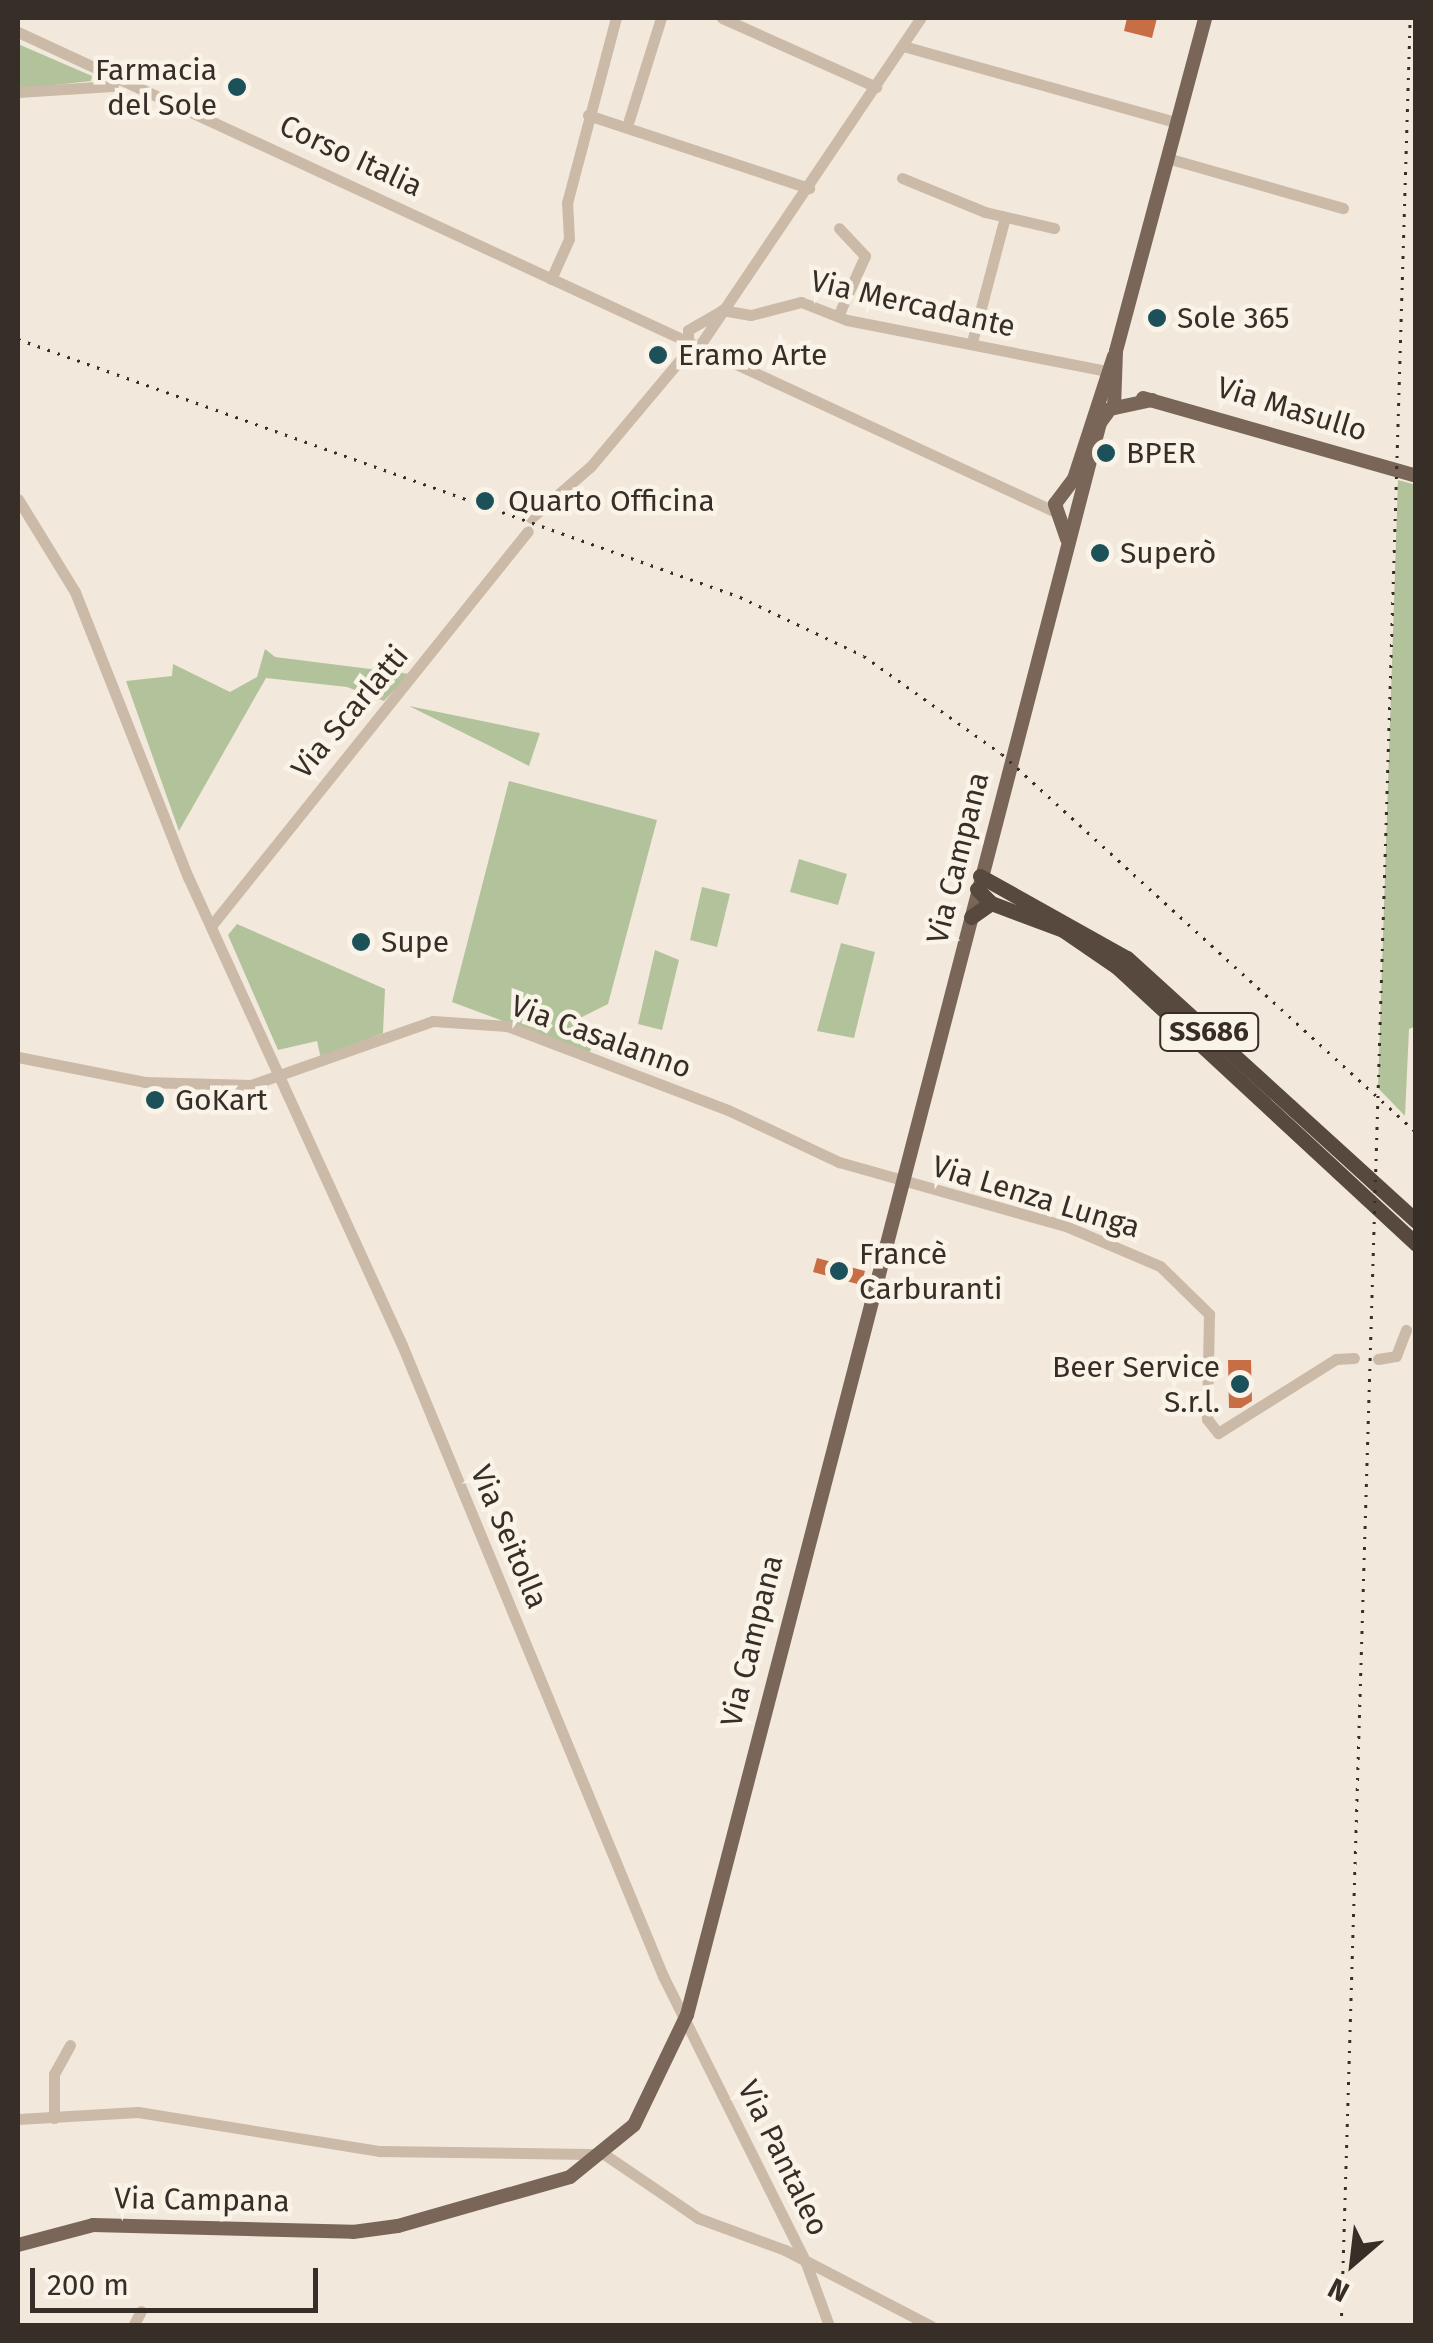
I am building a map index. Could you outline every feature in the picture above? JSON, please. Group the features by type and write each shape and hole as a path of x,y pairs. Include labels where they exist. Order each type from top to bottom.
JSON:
{"highway":[{"path":"971,917 992,903 979,882"},
{"name":"SS686","path":"979,882 1126,958 1416,1221"},
{"name":"SS686","path":"992,903 1063,930 1118,967 1416,1244"}],"main road":[{"name":"Via Campana","path":"1059,505 1116,351 1205,18"},
{"name":"Via Campana","path":"18,2245 92,2225 353,2232 398,2226 529,2194 604,2154 661,2080 688,2015 1067,540 1100,423 1112,408 1106,384"},
{"name":"Via Masullo","path":"1106,384 1416,476"},
{"name":"Via Masullo","path":"1112,408 1152,400"},
{"path":"1059,505 1078,510"},
{"path":"1059,505 1078,510"},
{"path":"1059,505 1067,540"}],"street":[{"path":"551,278 569,239 567,204 616,18"},
{"path":"629,120 661,18"},
{"path":"722,18 876,88"},
{"name":"Via Scarlatti","path":"212,926 534,521 698,344 809,188 922,18"},
{"name":"Corso Italia","path":"18,32 1023,497 1059,505"},
{"path":"902,46 1176,122"},
{"path":"18,92 112,86 116,76"},
{"path":"588,115 809,188"},
{"path":"1167,158 1343,208"},
{"path":"902,178 1005,217 1054,228"},
{"path":"972,342 1005,217"},
{"path":"838,228 864,256 838,316"},
{"name":"Via Mercadante","path":"722,310 752,315 801,302 838,316 972,342 1106,384"},
{"path":"692,327 722,310"},
{"path":"692,327 698,344"},
{"path":"692,327 698,344"},
{"name":"Corso Italia","path":"663,328 692,327"},
{"name":"Via Seitolla","path":"18,500 40,532 99,646 277,1080 402,1345 663,1976 688,2015"},
{"name":"Via Casalanno","path":"18,1057 145,1082 277,1080 433,1021 491,1023 903,1182"},
{"name":"Via Lenza Lunga","path":"903,1182 1068,1227 1182,1281 1209,1314 1208,1419 1218,1433 1336,1359 1354,1358"},
{"path":"1378,1359 1396,1356 1406,1330"},
{"name":"Via Pantaleo","path":"688,2015 806,2263 829,2326"},
{"path":"54,2118 54,2074 70,2045"},
{"path":"18,2120 184,2116 380,2151 604,2154 698,2218 806,2263 932,2326"},
{"path":"133,2326 141,2311"}],"green space":[{"path":"18,44 92,76 91,81 18,89"},
{"path":"1398,480 1416,485 1416,1026 1409,1029 1405,1116 1378,1088"},
{"path":"265,649 275,657 410,674 384,701 347,687 266,678 179,831 126,681 172,676 173,664 230,692 257,677"},
{"path":"409,706 540,733 529,766 490,746"},
{"path":"509,781 657,820 608,1004 580,1018 584,1036 597,1039 589,1053 452,1002"},
{"path":"799,859 847,874 838,905 790,892"},
{"path":"702,887 730,894 717,947 690,940"},
{"path":"237,924 385,989 383,1033 321,1059 317,1041 278,1050 228,935"},
{"path":"841,943 875,952 854,1038 817,1031"},
{"path":"655,950 679,960 662,1030 638,1024"}],"building":[{"path":"1127,18 1157,18 1152,38 1124,31"},
{"name":"Francè Carburanti","path":"817,1258 865,1271 861,1285 813,1272"},
{"name":"Beer Service S.r.l.","path":"1228,1360 1251,1360 1252,1401 1241,1408 1229,1408"}],"railway":[{"path":"1341,2326 1410,18"},
{"path":"18,339 740,597 864,656 1002,754 1416,1132"}],"place":[{"name":"Farmacia del Sole","path":"237,87"},
{"name":"Sole 365","path":"1157,318"},
{"name":"Eramo Arte","path":"658,355"},
{"name":"BPER","path":"1106,453"},
{"name":"Quarto Officina","path":"485,501"},
{"name":"Superò","path":"1100,553"},
{"name":"Supe","path":"361,942"},
{"name":"GoKart","path":"155,1100"},
{"name":"Francè Carburanti","path":"839,1271"},
{"name":"Beer Service S.r.l.","path":"1240,1384"}]}
